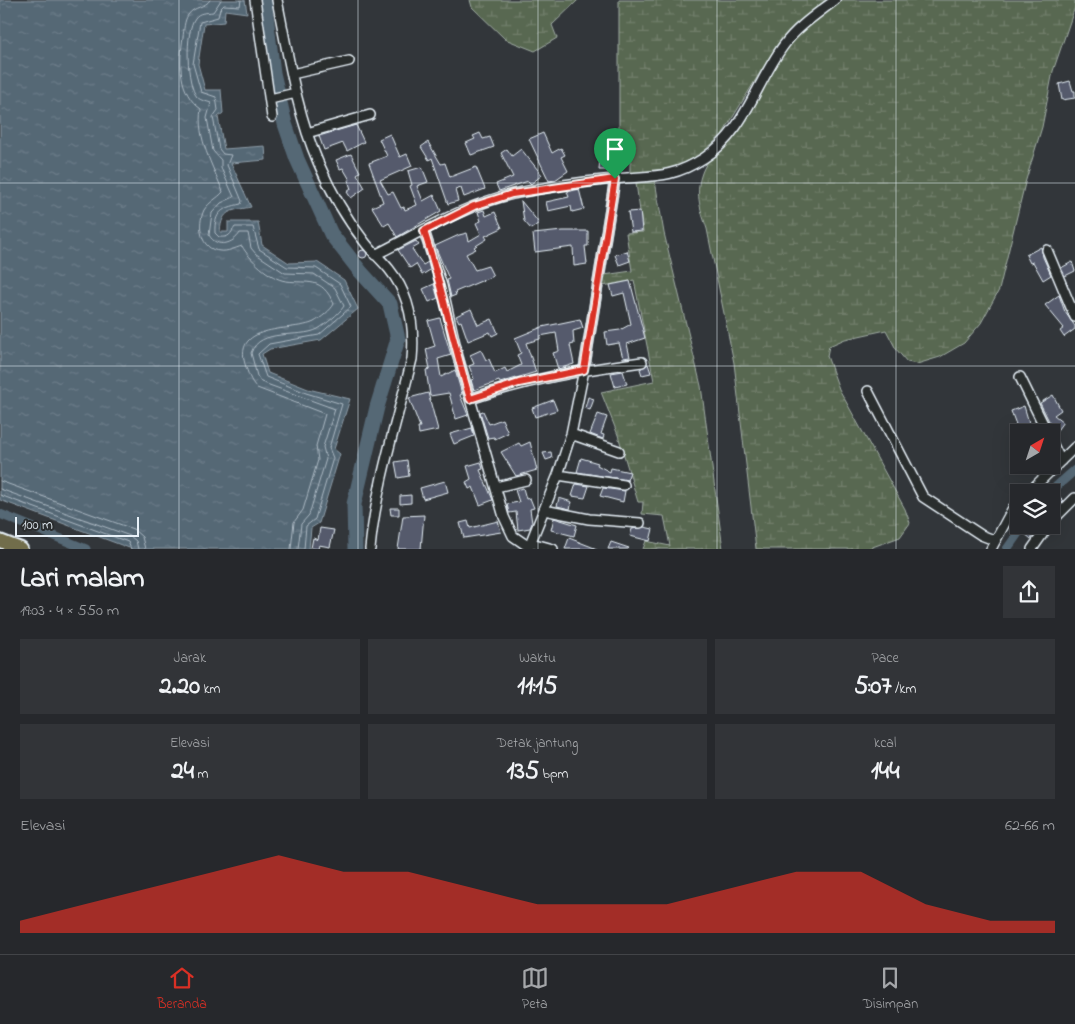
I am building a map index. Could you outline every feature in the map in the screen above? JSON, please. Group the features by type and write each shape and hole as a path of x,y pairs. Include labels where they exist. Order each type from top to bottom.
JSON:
{"highway":[{"path":"0,541 22,549"}],"street":[{"path":"255,0 273,98 272,117"},
{"path":"277,0 292,74 292,94 318,162 334,195 353,226 375,255 396,278 406,297 414,337 412,359 372,524 370,549"},
{"path":"375,255 474,206 512,194 615,179 649,178 677,173 706,157 737,126 784,44 798,29 835,0"},
{"path":"292,74 349,61"},
{"path":"273,98 292,94"},
{"path":"308,133 370,115"},
{"path":"530,546 558,475 571,434 584,370 615,179"},
{"path":"424,231 442,286 458,357 504,517 513,536 530,546 553,549"},
{"path":"1047,250 1075,317"},
{"path":"470,399 519,383 584,370 642,362"},
{"path":"1020,377 1043,424"},
{"path":"868,390 923,497 993,545 1010,517"},
{"path":"571,434 619,451"},
{"path":"1037,484 1075,447"},
{"path":"558,475 624,486"},
{"path":"496,487 526,480"},
{"path":"1060,514 1075,498"},
{"path":"544,510 589,519 640,523"},
{"path":"1032,549 1043,534"}],"green space":[{"path":"470,0 578,0 552,25 557,38 535,51 505,39 472,7"},
{"path":"619,0 826,0 778,43 722,135 695,159 679,168 630,174 630,147 619,146"},
{"path":"840,0 1075,0 1075,7 1053,71 1042,127 1025,183 999,290 981,323 964,343 940,357 917,364 907,362 896,349 886,330 845,339 829,346 827,356 839,389 905,509 910,523 900,537 867,549 756,549 734,363 700,203 699,183 708,161 743,122 788,46 806,27"},
{"path":"655,181 664,233 701,386 723,549 643,549 646,541 670,546 664,516 642,514 643,502 638,502 618,435 601,392 654,381 634,280 603,286 604,275 632,271 626,233 643,232 636,183"}],"water":[{"path":"0,0 245,0 247,13 225,10 224,22 204,24 198,64 205,90 221,90 223,113 218,117 224,149 265,146 266,160 231,163 251,207 229,212 225,215 220,232 228,232 228,222 258,222 262,245 289,263 317,262 344,280 358,309 321,340 270,349 262,354 268,373 308,389 350,399 334,449 340,454 319,523 311,528 309,549 132,549 0,500"}],"building":[{"path":"1070,81 1073,91 1075,91 1075,98 1062,100 1059,84"},
{"path":"356,125 364,142 347,151 343,143 324,150 319,136"},
{"path":"480,133 483,139 490,137 494,147 471,155 466,143 475,139 473,136"},
{"path":"543,133 552,153 561,148 565,155 561,157 568,171 555,180 549,181 529,139"},
{"path":"390,134 400,157 407,154 412,166 380,180 388,194 393,192 401,208 404,207 405,210 417,205 410,186 412,185 408,171 422,167 428,182 417,186 423,201 434,195 441,211 397,237 389,223 384,226 372,207 383,202 369,163 387,156 379,139"},
{"path":"428,142 441,164 445,163 450,177 476,167 485,189 464,197 461,188 455,190 458,201 448,204 432,158 429,160 421,147"},
{"path":"507,149 512,156 521,149 542,175 531,184 528,181 499,191 496,184 513,177 501,153"},
{"path":"351,154 360,172 357,174 365,188 351,198 347,192 351,189 348,180 350,180 343,168 340,169 336,160"},
{"path":"600,157 608,157 607,170 599,170"},
{"path":"579,189 584,209 572,212 571,206 548,211 546,202 569,197 567,192"},
{"path":"521,201 539,223 531,229 524,221"},
{"path":"484,210 486,216 495,212 502,228 485,236 487,239 474,247 476,249 466,254 475,270 488,266 493,276 455,292 456,295 451,297 447,280 449,279 435,246 459,235 467,233 469,241 481,234 476,223 481,221 478,212"},
{"path":"640,211 642,231 631,232 628,212"},
{"path":"588,231 588,246 585,246 587,264 574,266 573,247 535,252 533,234"},
{"path":"416,241 419,245 412,249 423,265 428,262 430,270 422,275 416,264 410,268 398,250"},
{"path":"1041,247 1051,275 1043,280 1033,262 1030,263 1026,255"},
{"path":"363,250 367,254 363,258 359,254"},
{"path":"627,251 630,261 619,265 615,255"},
{"path":"1072,262 1075,271 1065,276 1061,268"},
{"path":"630,281 645,338 627,344 630,357 623,358 619,343 607,345 605,332 620,330 631,324 624,293 613,296 610,285"},
{"path":"434,284 438,298 429,302 423,289"},
{"path":"1059,295 1065,312 1075,326 1075,329 1064,337 1060,331 1064,328 1045,305"},
{"path":"471,309 478,325 492,319 498,333 492,336 490,332 468,341 461,321 459,322 456,316"},
{"path":"440,318 451,355 438,359 441,377 455,370 462,394 460,395 468,415 456,419 449,393 430,396 426,370 430,369 426,349 435,346 428,321"},
{"path":"580,319 583,328 573,331 574,344 570,345 574,364 558,369 553,353 559,351 556,333 540,336 540,339 526,343 536,372 500,383 499,381 474,390 471,380 474,379 469,366 474,364 470,355 481,350 486,360 489,359 495,373 505,368 507,372 521,365 517,355 521,353 515,338 542,327"},
{"path":"648,364 651,373 642,375 640,369"},
{"path":"623,371 627,384 615,387 611,373"},
{"path":"428,393 438,430 419,434 418,427 420,427 409,398"},
{"path":"1053,395 1061,410 1054,415 1063,422 1060,426 1060,424 1050,424 1040,403"},
{"path":"588,397 594,399 590,410 585,408"},
{"path":"553,400 557,410 535,417 532,408"},
{"path":"1024,406 1029,424 1016,424 1011,411"},
{"path":"483,411 489,424 502,419 508,433 495,439 494,437 488,438 480,412"},
{"path":"598,414 607,417 601,434 604,435 603,439 590,434"},
{"path":"472,428 474,436 454,444 450,434"},
{"path":"530,442 537,470 516,476 501,452 519,443 521,446"},
{"path":"551,452 552,458 546,460 543,453"},
{"path":"581,458 598,463 597,465 610,472 611,468 630,472 627,480 577,472"},
{"path":"407,460 409,476 398,478 395,462"},
{"path":"481,462 483,469 480,470 493,500 480,505 473,487 469,489 466,482 471,479 467,466"},
{"path":"445,481 448,492 423,499 420,488"},
{"path":"576,484 589,486 585,498 572,496"},
{"path":"523,488 526,499 530,498 534,508 530,509 532,523 530,528 518,530 516,512 509,513 507,504 519,502 515,490"},
{"path":"603,488 625,491 623,502 600,496"},
{"path":"411,495 411,503 400,504 400,496"},
{"path":"559,498 572,502 570,509 557,506"},
{"path":"390,508 399,508 399,515 391,515"},
{"path":"424,515 421,549 398,549 403,516"},
{"path":"554,518 577,525 574,536 551,530"},
{"path":"468,521 470,528 498,521 501,532 464,538 460,523"},
{"path":"644,527 653,529 650,541 630,536 632,529"},
{"path":"320,528 334,530 330,547 319,545 318,549 311,548 313,538 318,540"},
{"path":"1025,534 1035,534 1031,539"},
{"path":"569,538 597,549 565,549"},
{"path":"611,542 629,548 608,549"}],"waterway":[{"path":"264,0 273,73 285,124 297,159 331,234 360,271 390,304 398,339 377,407 354,504 355,549"},
{"path":"1059,484 1075,470"},
{"path":"0,514 86,549"},
{"path":"1007,549 1018,534"}],"route":[{"path":"615,179 584,370 519,383 470,399 458,357 442,286 424,231 474,206 512,194 615,179"}]}
